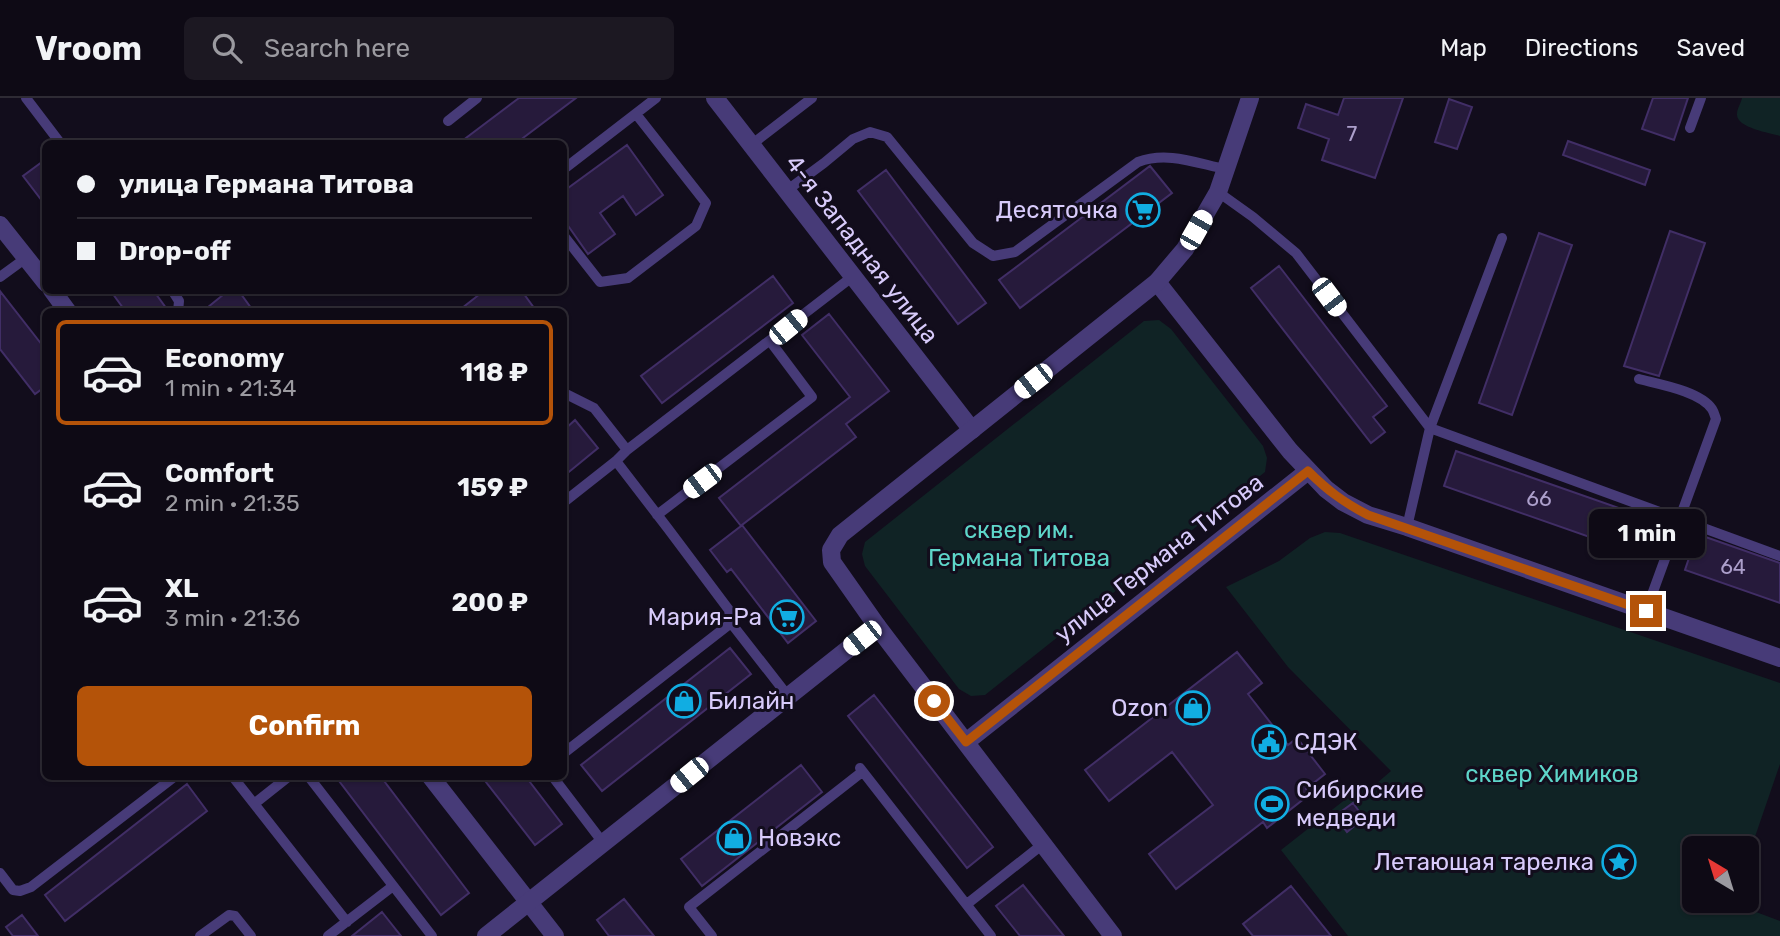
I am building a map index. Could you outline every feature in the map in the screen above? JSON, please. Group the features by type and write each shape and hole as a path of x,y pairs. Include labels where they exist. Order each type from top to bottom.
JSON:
{"street":[{"name":"4-я Западная улица","path":"715,98 972,430"},
{"path":"1113,936 877,626 832,562 831,550 839,535 1157,282 1185,249 1217,192 1250,98"},
{"path":"0,225 42,278"},
{"path":"1157,282 1290,451 1326,489 1343,502 1368,515 1780,658"},
{"name":"улица Германа Титова","path":"966,742 1308,471"},
{"path":"486,936 877,626"},
{"path":"433,780 555,936"}],"lane":[{"path":"26,98 58,140"},
{"path":"448,121 477,98"},
{"path":"567,167 656,98"},
{"path":"751,145 812,98"},
{"path":"1690,128 1701,98"},
{"path":"567,240 600,282 628,278 696,226 706,203 636,114"},
{"path":"786,191 853,139 870,132 879,134 887,137 973,243 993,256 1015,253 1138,162 1150,157 1162,156 1225,169"},
{"path":"1217,192 1254,217 1296,253 1430,428 1780,556"},
{"path":"1407,527 1430,428 1502,238"},
{"path":"0,277 26,258"},
{"path":"567,500 852,277"},
{"path":"657,515 812,397 770,341"},
{"path":"1639,379 1683,390 1711,407 1716,419 1646,611"},
{"path":"567,394 594,408 628,450"},
{"path":"615,461 729,610 731,623 788,696"},
{"path":"567,751 731,623"},
{"path":"712,936 689,907 860,769 991,936"},
{"path":"0,873 13,890 20,891 31,887 170,780"},
{"path":"235,780 346,922"},
{"path":"254,804 284,780"},
{"path":"311,780 432,936"},
{"path":"555,780 604,844"},
{"path":"967,904 1043,844"},
{"path":"328,936 393,886"},
{"path":"200,936 229,915 234,916 251,936"}],"green space":[{"path":"1742,98 1780,98 1780,136 1754,129 1738,119"},
{"name":"сквер им. Германа Титова","path":"1159,320 1171,329 1263,446 1267,458 1265,472 985,695 971,696 959,689 865,566 862,554 865,542 1144,321"},
{"name":"сквер Химиков","path":"1325,532 1340,533 1780,683 1780,764 1755,836 1682,836 1682,914 1759,913 1780,921 1780,936 1348,936 1281,850 1356,791 1370,789 1391,771 1288,667 1226,587 1279,561 1310,538"}],"building":[{"path":"519,98 576,98 520,140 463,140"},
{"path":"1344,98 1403,98 1375,178 1322,160 1329,139 1298,128 1306,104 1338,115"},
{"path":"1653,98 1688,98 1674,140 1642,129"},
{"path":"1449,99 1472,107 1457,149 1435,142"},
{"path":"1568,141 1650,170 1645,185 1563,155"},
{"path":"627,145 663,195 636,215 623,196 600,213 615,234 588,254 567,224 567,189"},
{"path":"42,162 42,201 23,176"},
{"path":"1150,166 1172,193 1020,308 999,280"},
{"path":"886,170 986,303 958,324 858,191"},
{"path":"1670,231 1705,243 1659,376 1624,366"},
{"path":"1539,233 1572,245 1512,415 1479,403"},
{"path":"1279,266 1387,406 1373,417 1385,432 1371,443 1251,288"},
{"path":"773,276 793,303 662,403 641,376"},
{"path":"0,291 42,345 42,389 35,394 0,349"},
{"path":"113,294 156,294 166,308 123,308"},
{"path":"224,294 241,294 251,308 207,308"},
{"path":"480,294 524,294 534,308 462,308"},
{"path":"829,314 889,391 846,424 856,437 742,525 816,621 788,643 731,569 727,572 710,550 741,526 719,498 850,397 802,335"},
{"path":"575,420 598,448 567,474 567,427"},
{"path":"1456,451 1633,513 1621,548 1444,486"},
{"path":"1697,534 1780,563 1780,603 1685,570"},
{"path":"730,648 751,674 602,791 581,765"},
{"path":"1237,652 1262,683 1248,694 1288,745 1297,738 1325,774 1306,789 1310,794 1267,828 1263,822 1176,889 1149,854 1213,805 1172,752 1109,801 1085,770"},
{"path":"874,695 993,847 967,868 848,716"},
{"path":"801,765 822,792 702,886 681,859"},
{"path":"338,780 383,780 469,893 441,915"},
{"path":"484,780 528,780 562,824 535,845"},
{"path":"187,784 207,811 65,921 45,895"},
{"path":"1353,803 1364,818 1347,832 1335,816"},
{"path":"1023,885 1064,936 1020,936 996,906"},
{"path":"1291,886 1331,936 1253,936 1243,924"},
{"path":"624,899 654,936 609,936 597,920"},
{"path":"382,912 401,936 352,936"},
{"path":"22,915 38,936 13,936 6,927"}],"place":[{"name":"Десяточка","path":"1143,210"},
{"name":"Мария-Ра","path":"787,617"},
{"name":"Билайн","path":"684,701"},
{"name":"Ozon","path":"1193,708"},
{"name":"СДЭК","path":"1269,742"},
{"name":"Сибирские медведи","path":"1272,804"},
{"name":"Новэкс","path":"734,838"},
{"name":"Летающая тарелка","path":"1619,862"}],"route":[{"path":"934,701 966,742 1308,471 1343,502 1368,515 1646,611"}]}
